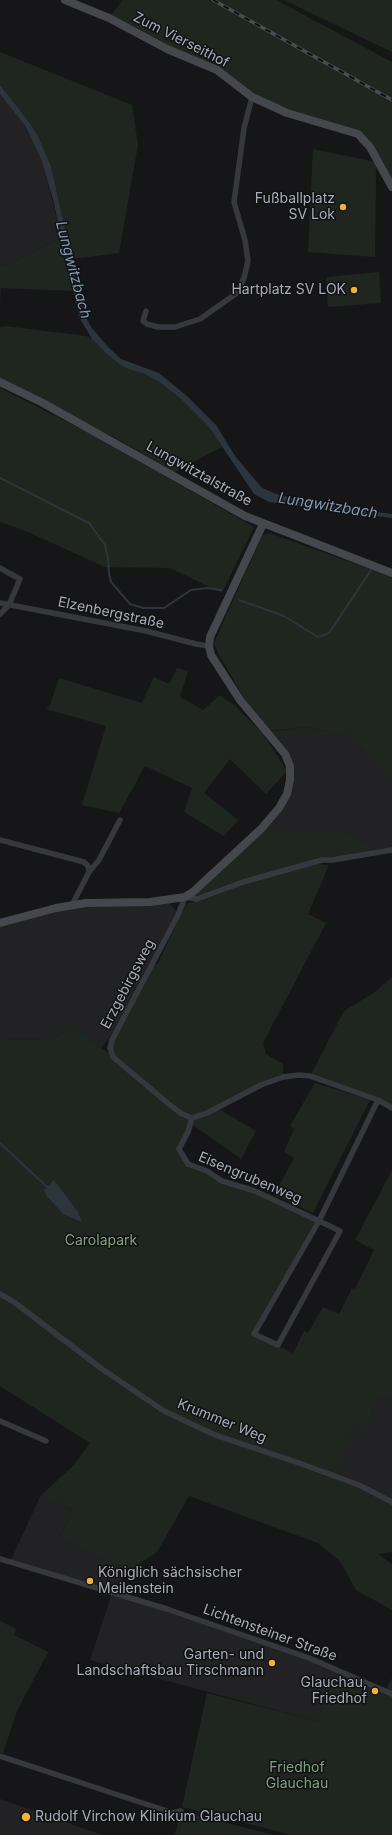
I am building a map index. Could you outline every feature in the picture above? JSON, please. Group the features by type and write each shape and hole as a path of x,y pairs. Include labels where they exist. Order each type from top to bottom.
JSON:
{"street":[{"name":"Zum Vierseithof","path":"65,0 109,18 167,49 217,70 252,97 287,113 358,134 370,147 392,187"},
{"path":"146,311 143,321 147,324 158,327 175,327 200,318 237,293 244,278 248,261 245,240 234,202 244,128 252,97"},
{"name":"Lungwitztalstraße","path":"0,382 43,403 245,516 262,524 392,572"},
{"path":"0,924 72,905 86,903 168,901 185,896 193,892 261,829 279,808 287,794 290,780 290,766 284,754 240,700 211,655 209,646 210,637 262,524"},
{"path":"0,568 20,579 9,605 0,614"},
{"name":"Elzenbergstraße","path":"0,603 146,631 209,646"},
{"path":"72,905 89,872 99,860 120,820"},
{"path":"0,840 84,862 88,866 89,872"},
{"path":"185,896 197,899 243,882 317,862 392,850"},
{"name":"Erzgebirgsweg","path":"185,896 178,915 112,1040 110,1048 113,1057 170,1105 182,1114 192,1118"},
{"path":"192,1118 207,1113 261,1085 283,1077 299,1075 310,1076 378,1100 392,1108"},
{"path":"319,1221 378,1100"},
{"name":"Eisengrubenweg","path":"192,1118 188,1132 179,1149 192,1166 207,1170 232,1185 255,1191 340,1230 278,1345 254,1334 319,1221"},
{"name":"Krummer Weg","path":"0,1294 14,1302 102,1369 170,1414 215,1435 299,1463 359,1486 392,1502"},
{"path":"0,1421 46,1441"},
{"name":"Lichtensteiner Straße","path":"0,1559 167,1609 309,1658 392,1694"},
{"path":"0,1756 173,1813 181,1811"}],"shaded area":[{"path":"0,94 26,127 41,159 62,237 10,264 0,266"},
{"path":"307,727 352,737 392,780 392,850 378,852 261,829 287,794 290,766 266,732"},
{"path":"167,901 177,912 116,1029 101,1048 71,1027 53,1039 0,1040 0,923 56,908"},
{"path":"380,1395 392,1398 392,1502 335,1476 353,1431 365,1428"},
{"path":"41,1495 72,1510 60,1537 128,1571 112,1593 10,1562"},
{"path":"112,1593 167,1609 340,1671 316,1721 90,1660"},
{"name":"Rudolf Virchow Klinikum Glauchau","path":"0,1799 102,1835 0,1835"}],"green space":[{"path":"123,0 276,0 392,62 392,187 358,134 252,97 217,70 109,18"},
{"path":"284,0 392,0 392,52"},
{"path":"0,52 132,105 138,145 119,253 71,259 51,166 37,134 0,85"},
{"name":"Fußballplatz SV Lok","path":"313,149 376,162 375,257 308,252"},
{"path":"62,237 73,291 1,288 0,304 0,266 10,264"},
{"name":"Hartplatz SV LOK","path":"379,272 381,303 328,307 326,277"},
{"path":"5,326 86,336 92,339 123,367 145,374 161,383 181,399 209,427 222,447 175,472 125,443 0,378 0,327"},
{"path":"0,388 89,433 254,527 222,593 170,568 105,567 28,532 0,522"},
{"path":"269,533 392,577 392,780 352,737 307,727 270,731 247,703 218,653 214,644 217,636 262,536"},
{"path":"177,668 188,671 180,697 203,710 220,695 235,706 262,733 287,771 266,794 230,759 204,793 238,820 224,836 184,812 192,788 145,766 119,813 82,805 106,726 46,709 50,705 59,678 142,703 154,677 169,684"},
{"path":"261,829 340,831 378,852 332,860 243,882 197,899 185,897"},
{"name":"Carolapark","path":"317,864 329,865 308,914 326,923 263,1043 266,1054 283,1064 283,1077 217,1108 256,1131 241,1159 192,1124 179,1149 188,1164 222,1181 243,1187 317,1222 253,1335 293,1353 304,1331 308,1333 323,1307 339,1314 352,1288 355,1289 374,1250 355,1240 392,1170 392,1398 380,1395 365,1428 353,1432 335,1476 392,1502 392,1552 378,1554 392,1564 392,1610 356,1590 340,1561 318,1543 189,1496 157,1552 128,1571 60,1537 72,1510 41,1495 74,1465 90,1443 0,1386 0,1040 53,1039 71,1027 113,1056 110,1048 150,968 158,963 186,904 244,884"},
{"path":"392,977 392,1108 310,1076 344,1011 375,992"},
{"path":"315,1083 370,1100 313,1213 274,1195 294,1158 284,1152 294,1129 290,1126"},
{"path":"0,1621 16,1629 14,1635 48,1652 17,1711 3,1753 0,1752"},
{"name":"Friedhof Glauchau","path":"340,1671 385,1691 392,1678 392,1835 292,1835 182,1807 207,1693 316,1721"},
{"path":"181,1811 273,1835 175,1835"}],"water":[{"name":"Lungwitzbach","path":"0,85 37,134 51,166 85,316 91,327 108,347 121,359 159,373 188,397 216,425 235,456 262,488 279,495 324,505 392,514 392,518 269,502 254,494 209,427 181,399 161,383 145,374 123,367 92,339 79,317 53,199 41,159 26,127 0,94"},
{"path":"54,1180 78,1212 82,1222 63,1214 46,1195 44,1190"}],"waterway":[{"path":"0,478 89,523 105,545 111,582 130,604 143,608 164,608 191,590 207,588 221,590"},
{"path":"239,600 284,616 318,637 329,633 371,570"},
{"path":"0,1143 47,1187"}],"railway":[{"path":"213,0 392,100"}],"place":[{"name":"Fußballplatz SV Lok","path":"343,207"},
{"name":"Hartplatz SV LOK","path":"354,290"},
{"name":"Königlich sächsischer Meilenstein","path":"90,1581"},
{"name":"Garten- und Landschaftsbau Tirschmann","path":"272,1663"},
{"name":"Glauchau, Friedhof","path":"375,1691"},
{"name":"Rudolf Virchow Klinikum Glauchau","path":"26,1817"}]}
